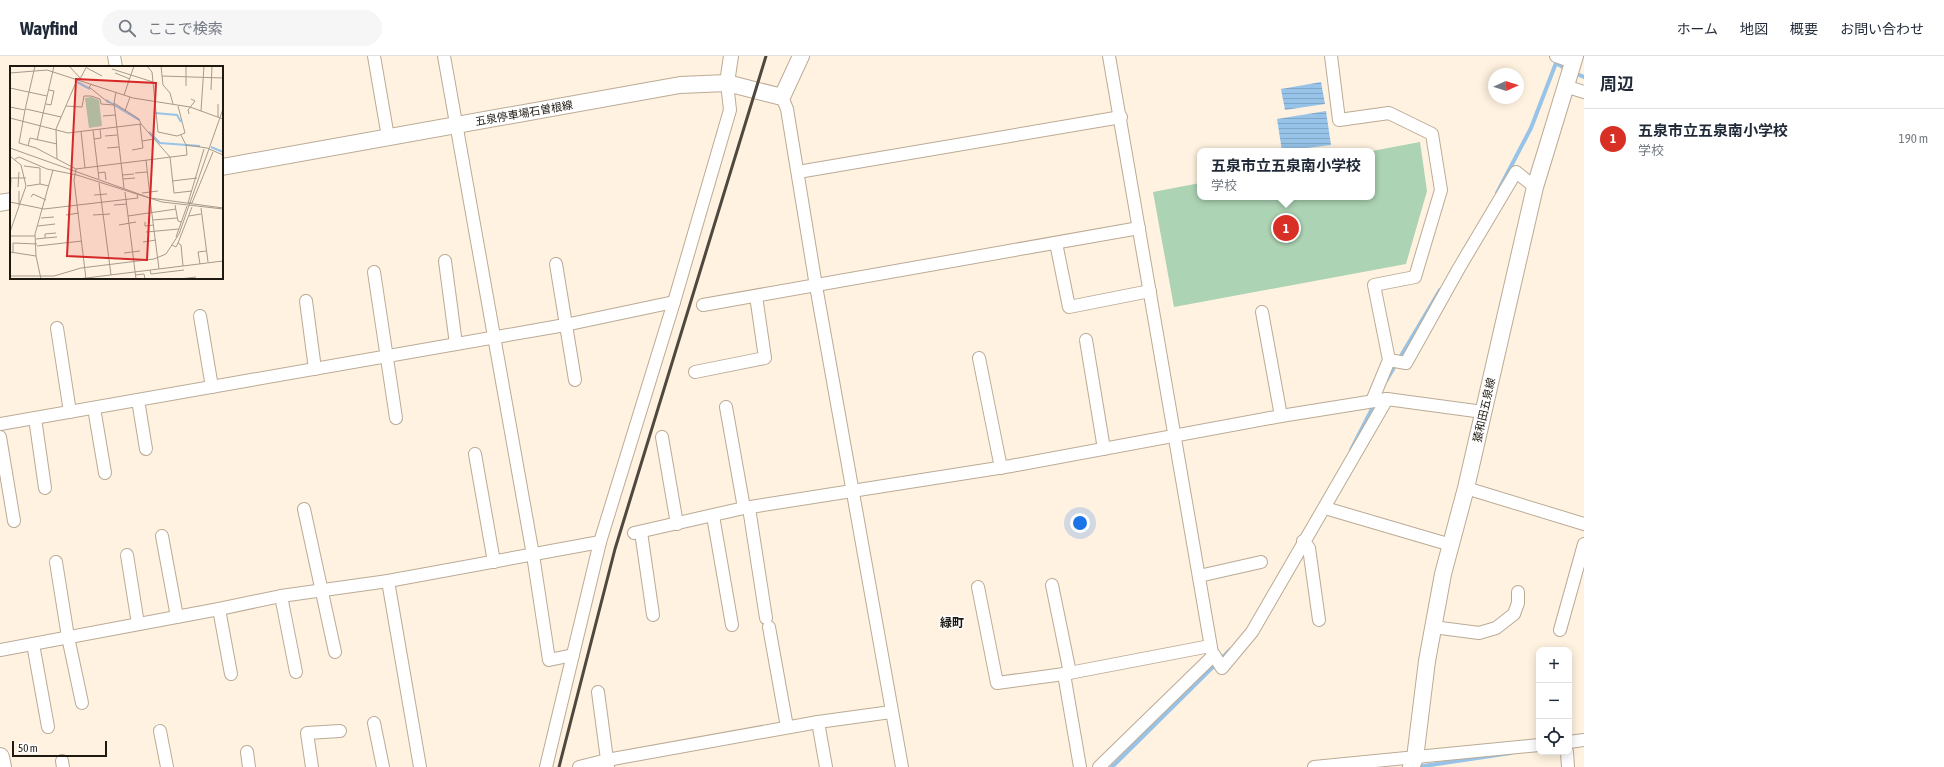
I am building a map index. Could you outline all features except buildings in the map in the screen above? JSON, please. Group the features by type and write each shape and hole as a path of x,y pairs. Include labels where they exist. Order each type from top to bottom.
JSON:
{"main road":[{"path":"782,97 801,56"},
{"name":"猿和田五泉線","path":"1413,762 1427,661 1443,574 1466,488 1535,187 1574,59"},
{"name":"五泉停車場石曽根線","path":"223,167 680,85 727,83 782,97"},
{"path":"0,203 10,201"},
{"path":"0,757 2,767"}],"street":[{"path":"114,56 116,66"},
{"path":"374,56 388,137"},
{"path":"444,56 533,555 549,660 573,655"},
{"path":"546,767 600,542 674,302 730,110 727,83 731,56"},
{"path":"1109,56 1212,651 1222,668 1252,632 1387,399"},
{"path":"1331,56 1340,120 1389,113 1432,134 1441,190 1415,277 1374,285 1389,360 1372,401"},
{"path":"1556,56 1574,59"},
{"path":"1565,86 1584,92"},
{"path":"782,97 787,109 816,286 902,767"},
{"path":"798,172 1120,117"},
{"path":"1389,360 1406,363 1459,268 1516,172 1535,187"},
{"path":"703,304 816,286 1139,228"},
{"path":"1056,243 1069,307 1150,291"},
{"path":"445,261 456,344"},
{"path":"556,264 575,380"},
{"path":"374,272 396,418"},
{"path":"695,372 765,358 756,296"},
{"path":"306,301 315,369"},
{"path":"0,424 565,325 674,302"},
{"path":"1262,312 1281,416"},
{"path":"200,316 212,387"},
{"path":"56,328 70,412"},
{"path":"1086,340 1104,449"},
{"path":"979,358 1001,468"},
{"path":"653,615 637,532 747,508 1001,468 1281,416 1372,401 1387,399 1483,412"},
{"path":"138,400 146,449"},
{"path":"726,407 747,508 787,727"},
{"path":"94,408 105,473"},
{"path":"35,418 45,488"},
{"path":"0,437 14,521"},
{"path":"662,437 676,524"},
{"path":"476,454 494,562"},
{"path":"1466,488 1584,524"},
{"path":"1325,508 1451,545"},
{"path":"304,509 335,652"},
{"path":"713,516 732,625"},
{"path":"162,536 177,617"},
{"path":"1304,541 1309,548 1319,620"},
{"path":"0,650 219,610 281,596 321,589 388,582 600,542"},
{"path":"1560,630 1584,544"},
{"path":"127,555 138,624"},
{"path":"56,562 68,637 82,704"},
{"path":"1199,576 1261,562"},
{"path":"388,582 420,767"},
{"path":"1052,585 1067,673 1080,767"},
{"path":"978,587 997,683 1212,651"},
{"path":"1433,627 1479,633 1496,628 1514,614 1518,604 1518,592"},
{"path":"281,596 296,672"},
{"path":"219,610 230,674"},
{"path":"33,644 48,727"},
{"path":"1102,766 1212,651"},
{"path":"598,692 607,763"},
{"path":"579,767 607,763 787,727 891,712"},
{"path":"818,722 826,767"},
{"path":"374,723 383,767"},
{"path":"160,731 167,767"},
{"path":"312,767 307,733 340,732"},
{"path":"1572,742 1584,740"},
{"path":"1314,767 1413,762 1536,745"},
{"path":"247,752 249,767"},
{"path":"1567,755 1568,767"}],"green space":[{"path":"1420,142 1427,191 1406,264 1174,307 1153,192 1197,184 1197,200 1375,200 1375,150"}],"water":[{"path":"1321,82 1325,104 1285,110 1281,89"},
{"path":"1326,111 1331,145 1306,148 1282,148 1277,119"}],"waterway":[{"path":"1497,193 1531,128 1556,63 1568,70"},
{"path":"1574,73 1584,77"},
{"path":"1386,381 1440,290"},
{"path":"1351,450 1375,403"},
{"path":"1112,767 1231,649"},
{"path":"1417,767 1511,753"}],"railway":[{"path":"559,767 615,549 766,56"}],"place":[{"name":"五泉市立五泉南小学校","path":"1286,228"}],"district":[{"name":"緑町","path":"952,623"}]}
